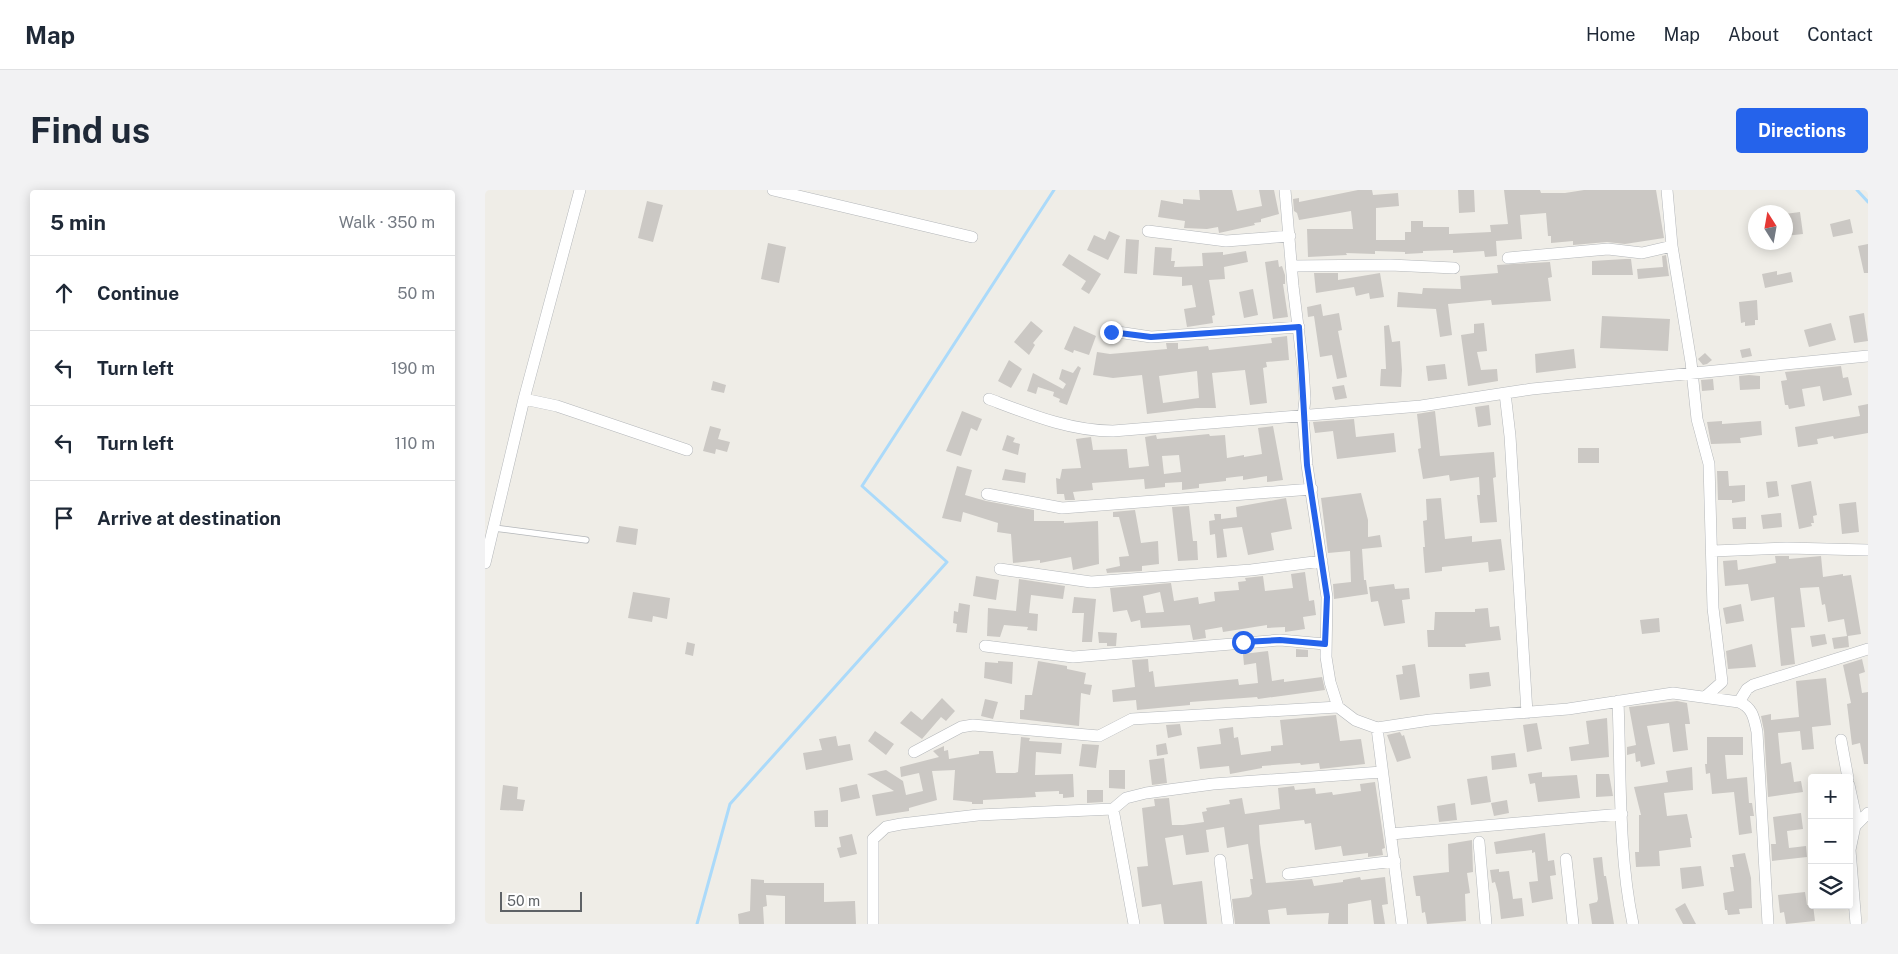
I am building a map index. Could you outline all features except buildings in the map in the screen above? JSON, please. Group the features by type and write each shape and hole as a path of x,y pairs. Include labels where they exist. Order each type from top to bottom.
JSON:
{"street":[{"path":"485,563 525,399 580,190"},
{"path":"773,190 972,237"},
{"path":"1285,190 1305,399 1303,417 1328,611 1325,644 1328,669 1338,707 1355,720 1377,728 1430,720 1568,709 1673,693 1739,702 1751,710 1757,732 1768,924"},
{"path":"1667,190 1672,246 1697,419 1709,464 1713,551 1713,608 1722,682 1705,697"},
{"path":"1148,231 1227,241 1290,236"},
{"path":"1508,258 1608,249 1642,253 1672,246"},
{"path":"1292,266 1390,265 1454,268"},
{"path":"1111,332 1151,337 1299,327"},
{"path":"989,399 1047,421 1099,431 1139,430 1217,421 1303,417 1340,412 1421,406 1585,383 1868,356"},
{"path":"1505,393 1510,436 1527,713"},
{"path":"525,399 557,406 687,450"},
{"path":"987,494 1062,508 1312,489"},
{"path":"1713,551 1787,548 1868,550"},
{"path":"1000,569 1091,582 1251,570 1322,561"},
{"path":"985,646 1073,656 1280,640 1325,644"},
{"path":"1739,702 1747,688 1753,685 1868,649"},
{"path":"1617,701 1628,899 1633,924"},
{"path":"915,752 961,727 973,725 1099,736 1132,719 1338,707"},
{"path":"1377,728 1402,924"},
{"path":"1841,740 1847,774"},
{"path":"873,924 873,839 886,827 979,816 1113,809 1126,798 1146,793 1213,784 1382,772"},
{"path":"1113,809 1134,924"},
{"path":"1844,924 1856,924 1850,850 1855,826 1853,812"},
{"path":"1391,834 1622,814"},
{"path":"1855,826 1868,814"},
{"path":"1479,842 1486,924"},
{"path":"1566,859 1573,924"},
{"path":"1220,860 1228,924"},
{"path":"1288,874 1395,861"}],"lane":[{"path":"494,528 586,540"}],"waterway":[{"path":"697,924 730,804 947,562 862,486 1054,190"},
{"path":"1857,190 1868,202"}],"route":[{"path":"1111,332 1151,337 1299,327 1305,399 1303,417 1307,465 1327,597 1328,611 1325,644 1280,640 1243,642"}]}
